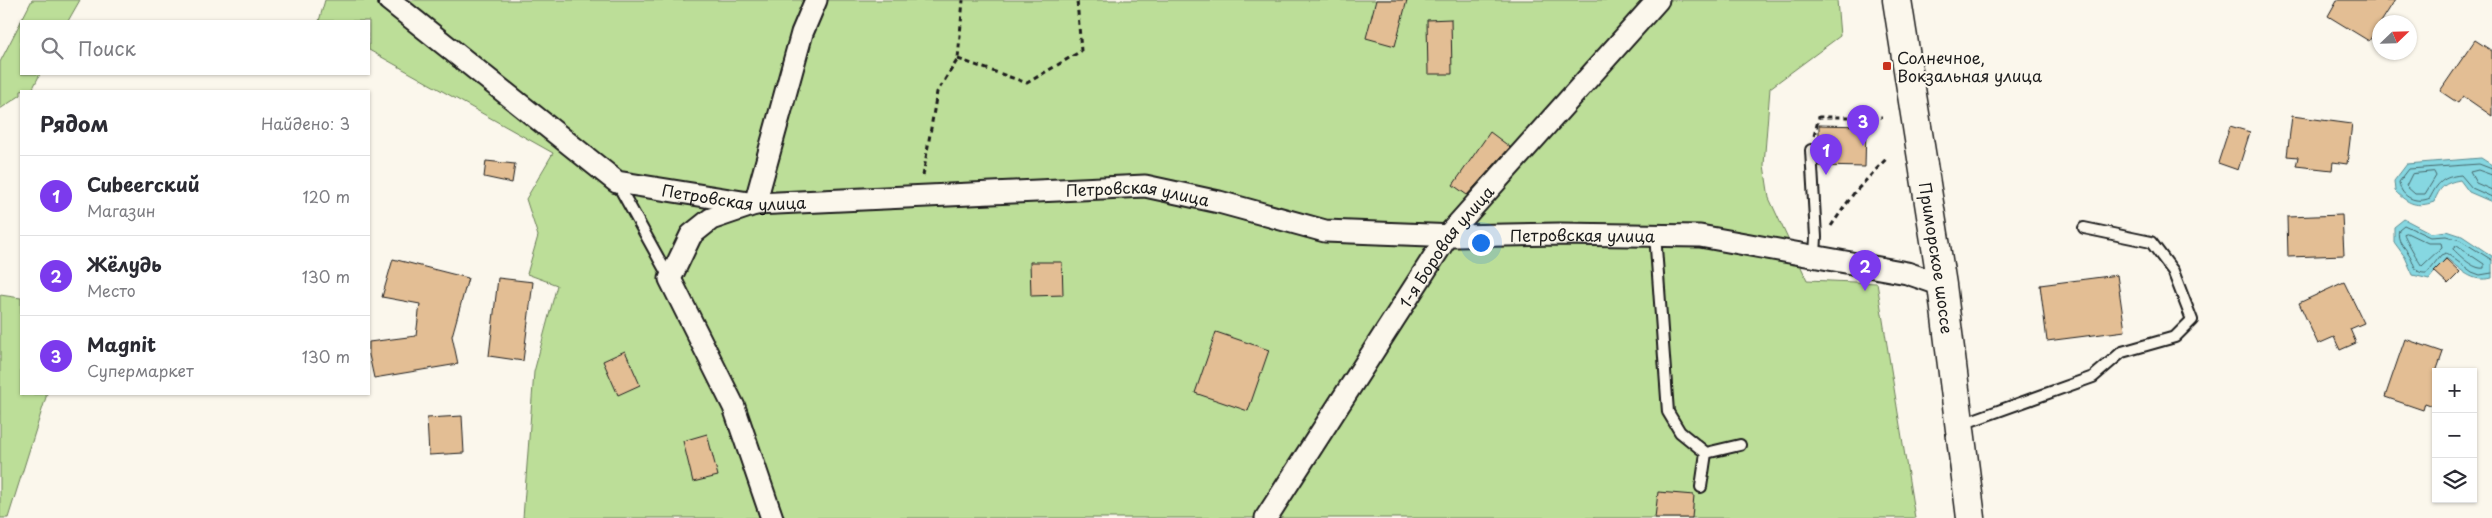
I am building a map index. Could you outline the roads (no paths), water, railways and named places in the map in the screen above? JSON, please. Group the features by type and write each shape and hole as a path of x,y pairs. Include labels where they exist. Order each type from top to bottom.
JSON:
{"main road":[{"name":"Приморское шоссе","path":"1897,0 1942,285 1958,426 1971,518"}],"street":[{"name":"Петровская улица","path":"389,0 617,182 755,204 1145,186 1219,202 1325,231 1448,235 1655,234 1700,236 1907,273 1942,285"},
{"path":"772,518 734,407 670,279 691,235 711,219 755,204 802,33 816,0"},
{"name":"1-я Боровая улица","path":"1266,518 1448,235 1658,0"}],"lane":[{"path":"1811,150 1815,230 1814,256"},
{"path":"617,182 670,279"},
{"path":"1958,426 2094,377 2122,352 2175,337 2192,320 2173,271 2151,242 2084,228"},
{"path":"1655,234 1668,412 1680,432 1706,453"},
{"path":"1706,453 1740,446"},
{"path":"1701,487 1706,453"}],"water":[{"path":"2481,158 2492,165 2492,202 2469,192 2460,180 2443,186 2434,202 2423,205 2409,202 2395,191 2394,181 2407,164"},
{"path":"2404,219 2431,233 2447,231 2462,236 2492,256 2492,278 2478,279 2472,277 2446,258 2429,279 2413,275 2405,257 2394,242 2394,227"}],"place":[{"name":"Солнечное, Вокзальная улица","path":"1887,66"},
{"name":"Magnit","path":"1863,146"},
{"name":"Сиbeerский","path":"1826,175"},
{"name":"Жёлудь","path":"1865,291"}]}
